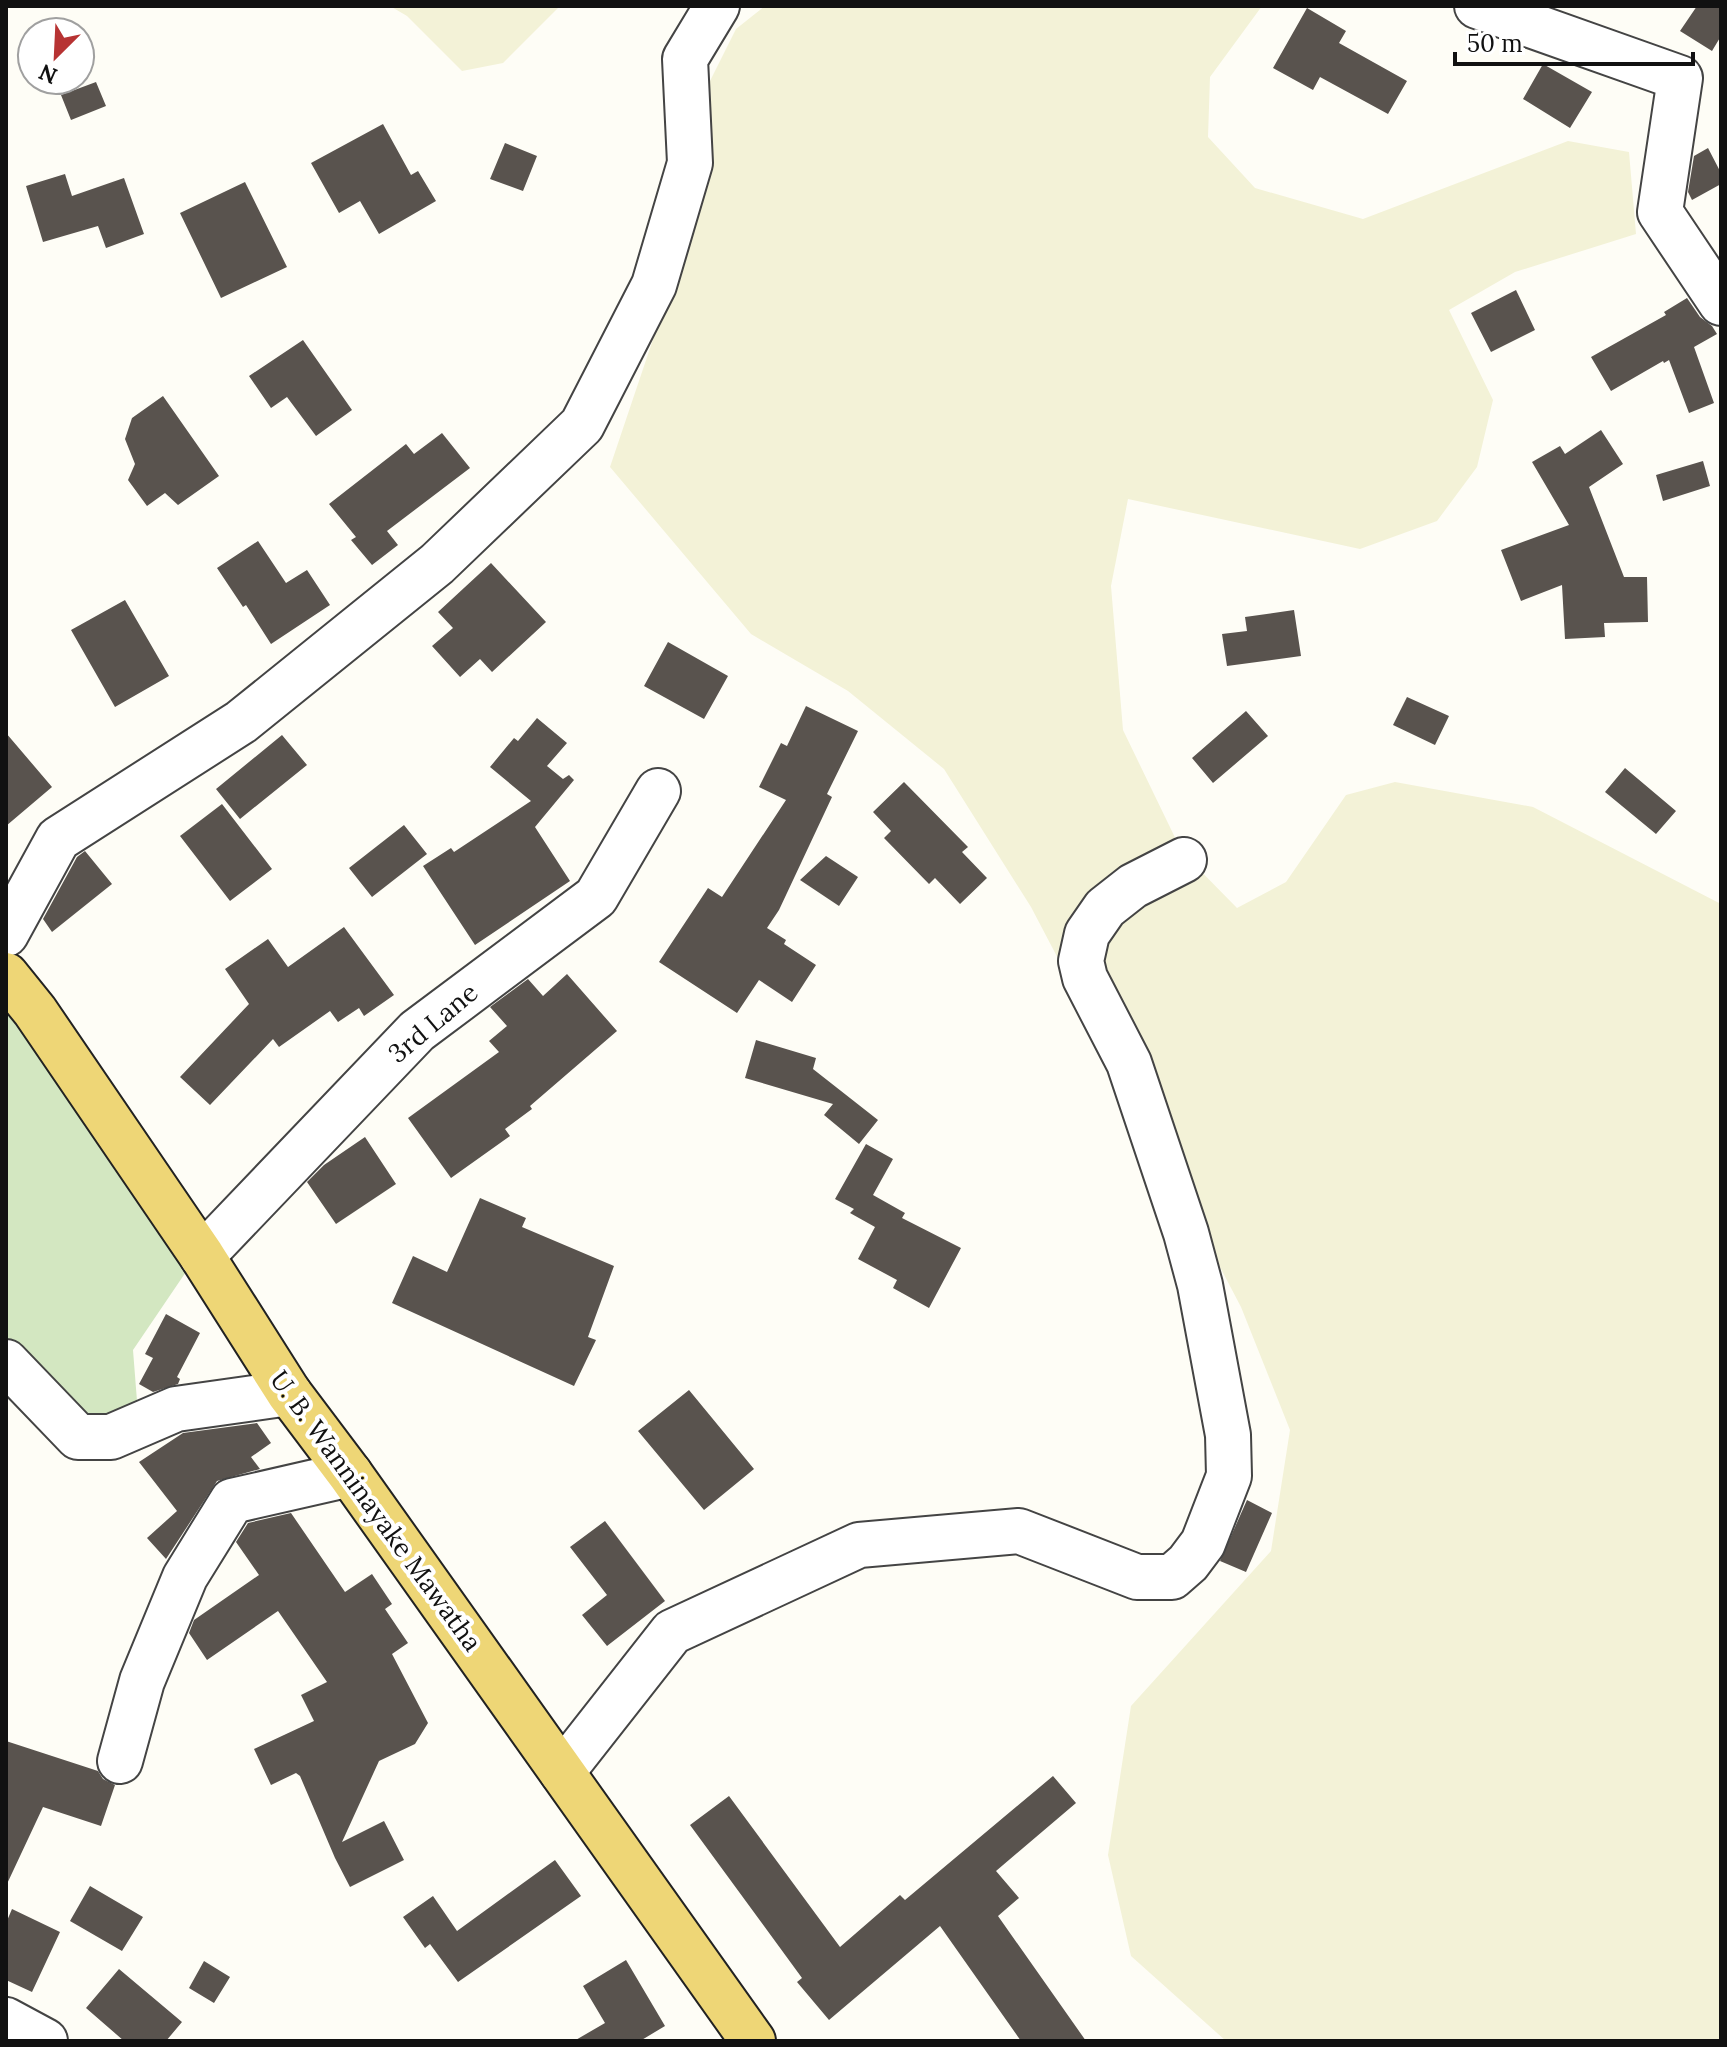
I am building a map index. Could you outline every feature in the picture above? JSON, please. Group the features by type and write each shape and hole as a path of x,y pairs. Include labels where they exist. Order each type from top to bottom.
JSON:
{"main road":[{"name":"U. B. Wanninayake Mawatha","path":"10,986 202,1256 289,1393 350,1474 753,2041"}],"street":[{"path":"6,934 58,839 241,722 437,564 582,425 654,285 690,163 685,59 717,6"},
{"path":"1477,6 1680,78 1660,212 1721,303"},
{"name":"3rd Lane","path":"202,1256 417,1031 596,897 658,791"},
{"path":"562,1772 672,1632 859,1545 1019,1531 1137,1577 1172,1577 1203,1543 1229,1476 1228,1435 1200,1285 1186,1233 1129,1063 1085,978 1081,961 1087,934 1105,908 1133,886 1184,860"},
{"path":"6,1362 78,1437 111,1437 176,1409 289,1393"},
{"path":"120,1761 142,1681 185,1577 232,1501 350,1474"},
{"path":"6,2020 45,2041"}],"green space":[{"path":"390,6 560,6 503,63 462,71 407,16"},
{"path":"765,6 1262,6 1210,77 1208,137 1255,188 1363,219 1568,141 1629,152 1636,234 1515,272 1449,310 1493,400 1477,467 1437,521 1360,549 1128,499 1111,586 1123,730 1182,852 1237,908 1286,882 1346,795 1395,782 1533,807 1721,904 1721,2041 1226,2041 1131,1956 1108,1855 1131,1706 1271,1551 1290,1430 1241,1307 1031,907 944,769 848,691 751,634 610,467 701,197 707,87 736,29"},
{"path":"6,994 192,1263 133,1350 137,1401 118,1422 74,1420 6,1347"}],"building":[{"path":"1697,6 1721,6 1721,36 1712,51 1680,31"},
{"path":"1307,8 1346,31 1339,43 1407,81 1388,114 1320,77 1313,90 1273,68"},
{"path":"1543,64 1592,92 1570,128 1523,99"},
{"path":"96,82 106,106 71,120 61,96 96,96"},
{"path":"383,124 411,175 418,171 436,201 379,234 360,201 339,213 311,163"},
{"path":"505,143 537,156 523,191 490,179"},
{"path":"1708,148 1721,173 1721,184 1692,200 1688,192 1694,156"},
{"path":"65,174 72,196 124,178 144,234 106,248 98,226 43,242 26,186"},
{"path":"245,182 287,267 221,298 180,213"},
{"path":"1516,290 1535,330 1491,352 1471,313"},
{"path":"1687,298 1717,334 1694,347 1714,403 1689,413 1669,360 1611,391 1591,357 1666,315 1664,312"},
{"path":"303,340 352,410 316,436 287,397 271,408 249,376"},
{"path":"163,396 219,476 178,505 165,493 147,506 128,480 135,464 125,439 132,418"},
{"path":"1601,430 1623,464 1589,487 1624,577 1647,577 1648,622 1604,623 1605,637 1565,639 1562,585 1521,601 1501,550 1569,525 1532,462 1560,446 1565,454"},
{"path":"442,433 470,468 387,531 398,545 372,565 351,540 356,537 329,504 406,444 414,454"},
{"path":"1703,461 1710,486 1663,501 1656,475"},
{"path":"258,541 286,583 307,570 330,605 271,644 217,568"},
{"path":"491,563 546,622 492,672 480,659 460,677 432,646 453,628 438,612"},
{"path":"125,600 169,676 115,707 71,630"},
{"path":"1294,610 1301,656 1227,666 1222,634 1247,631 1245,617"},
{"path":"668,642 728,676 704,719 644,686"},
{"path":"1407,697 1449,716 1435,745 1393,725"},
{"path":"806,706 858,731 827,794 832,797 779,910 767,928 786,940 784,944 816,965 792,1002 759,980 737,1013 659,962 708,888 722,897 786,800 759,787 781,743 787,746"},
{"path":"1246,711 1268,736 1213,783 1192,758"},
{"path":"537,718 567,743 547,766 563,779 569,775 574,780 535,827 570,881 475,945 423,866 451,848 454,852 531,801 490,767 514,738 518,741"},
{"path":"6,733 52,787 6,826"},
{"path":"282,735 307,765 240,819 216,789"},
{"path":"1625,768 1676,811 1656,834 1605,792"},
{"path":"904,782 968,847 962,852 987,878 960,904 935,878 929,884 884,838 891,831 873,812"},
{"path":"222,804 272,869 230,901 180,836"},
{"path":"404,825 427,854 372,897 349,868"},
{"path":"85,851 112,884 52,932 43,919 77,857"},
{"path":"826,856 858,877 839,906 800,880"},
{"path":"344,927 394,995 364,1016 359,1008 338,1022 330,1011 279,1047 273,1039 210,1105 180,1077 249,1004 225,969 268,939 288,967"},
{"path":"567,974 617,1031 530,1106 532,1109 505,1129 510,1136 451,1178 408,1118 499,1052 489,1041 507,1026 490,1007 528,979 543,996"},
{"path":"756,1040 816,1058 813,1069 878,1120 859,1144 824,1115 833,1104 745,1078"},
{"path":"365,1137 396,1184 336,1224 307,1182 324,1165"},
{"path":"866,1144 893,1159 873,1195 905,1213 902,1218 961,1248 929,1308 893,1288 897,1280 858,1259 875,1227 850,1213 854,1209 835,1199"},
{"path":"480,1198 526,1218 522,1227 614,1266 588,1337 596,1340 574,1386 392,1303 413,1256 447,1272"},
{"path":"166,1314 200,1333 177,1377 180,1379 178,1384 153,1392 139,1384 153,1358 145,1354"},
{"path":"689,1390 754,1469 704,1510 638,1431"},
{"path":"257,1423 271,1443 251,1457 260,1469 217,1481 166,1559 147,1538 177,1511 139,1462 183,1433"},
{"path":"1247,1500 1272,1513 1246,1572 1220,1561"},
{"path":"291,1513 345,1592 372,1574 392,1604 385,1609 408,1643 392,1654 428,1723 415,1744 379,1761 342,1842 384,1821 404,1860 350,1887 300,1776 296,1773 271,1785 254,1749 314,1721 301,1695 327,1682 278,1611 207,1660 189,1633 194,1620 259,1575 236,1542 248,1523"},
{"path":"605,1521 665,1601 607,1646 582,1615 607,1595 570,1547"},
{"path":"6,1741 98,1771 103,1779 115,1785 101,1826 43,1807 6,1886"},
{"path":"1053,1776 1076,1803 996,1871 1019,1898 998,1916 1086,2041 1021,2041 940,1926 829,2020 797,1982 802,1978 690,1825 729,1796 840,1947 900,1895 905,1900"},
{"path":"555,1860 581,1896 458,1982 430,1944 425,1948 403,1917 433,1896 457,1931"},
{"path":"90,1886 143,1917 122,1951 70,1921"},
{"path":"12,1909 60,1932 32,1992 6,1980 6,1923"},
{"path":"626,1960 665,2026 640,2041 574,2041 605,2023 583,1986"},
{"path":"204,1961 230,1977 214,2003 189,1988"},
{"path":"119,1969 182,2022 166,2041 124,2041 86,2008"}]}
